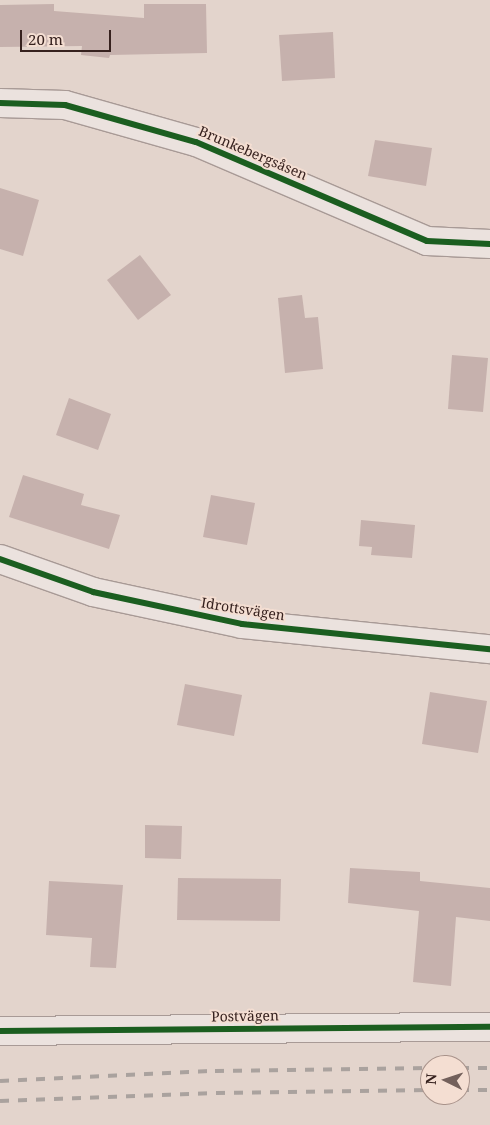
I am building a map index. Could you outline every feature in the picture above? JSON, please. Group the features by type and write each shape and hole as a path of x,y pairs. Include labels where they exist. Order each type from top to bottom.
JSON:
{"street":[{"name":"Brunkebergsåsen","path":"0,103 66,105 196,142 427,241 490,244"},
{"name":"Idrottsvägen","path":"0,559 93,592 242,624 490,649"},
{"name":"Postvägen","path":"0,1031 490,1027"}],"building":[{"path":"54,4 54,11 144,18 144,4 206,4 207,53 110,55 109,58 81,55 82,46 0,47 0,5"},
{"path":"333,32 335,78 282,81 279,35"},
{"path":"375,140 432,148 426,186 368,176"},
{"path":"0,188 39,200 23,256 0,249"},
{"path":"140,255 171,295 138,320 107,280"},
{"path":"302,295 305,318 318,317 323,369 285,373 278,298"},
{"path":"452,355 488,358 483,412 448,409"},
{"path":"69,398 111,414 98,450 56,435"},
{"path":"23,475 84,494 81,505 120,515 109,549 9,517"},
{"path":"211,495 255,503 247,545 203,537"},
{"path":"361,520 415,525 412,558 371,555 372,547 359,546"},
{"path":"185,684 242,695 234,736 177,725"},
{"path":"430,692 487,701 478,753 422,744"},
{"path":"145,825 182,826 181,859 145,858"},
{"path":"350,868 420,872 420,881 490,888 490,921 456,917 451,986 413,982 419,911 348,903"},
{"path":"178,878 281,879 280,921 177,920"},
{"path":"49,881 123,885 116,968 90,967 92,938 46,935"}],"railway":[{"path":"0,1081 215,1071 420,1068"},
{"path":"470,1068 490,1068"},
{"path":"0,1101 216,1093 420,1090"},
{"path":"470,1090 490,1090"}],"cycle path":[{"path":"0,103 65,105 196,142 427,241 490,244"},
{"path":"0,559 93,592 242,624 490,649"},
{"path":"0,1031 490,1027"}]}
